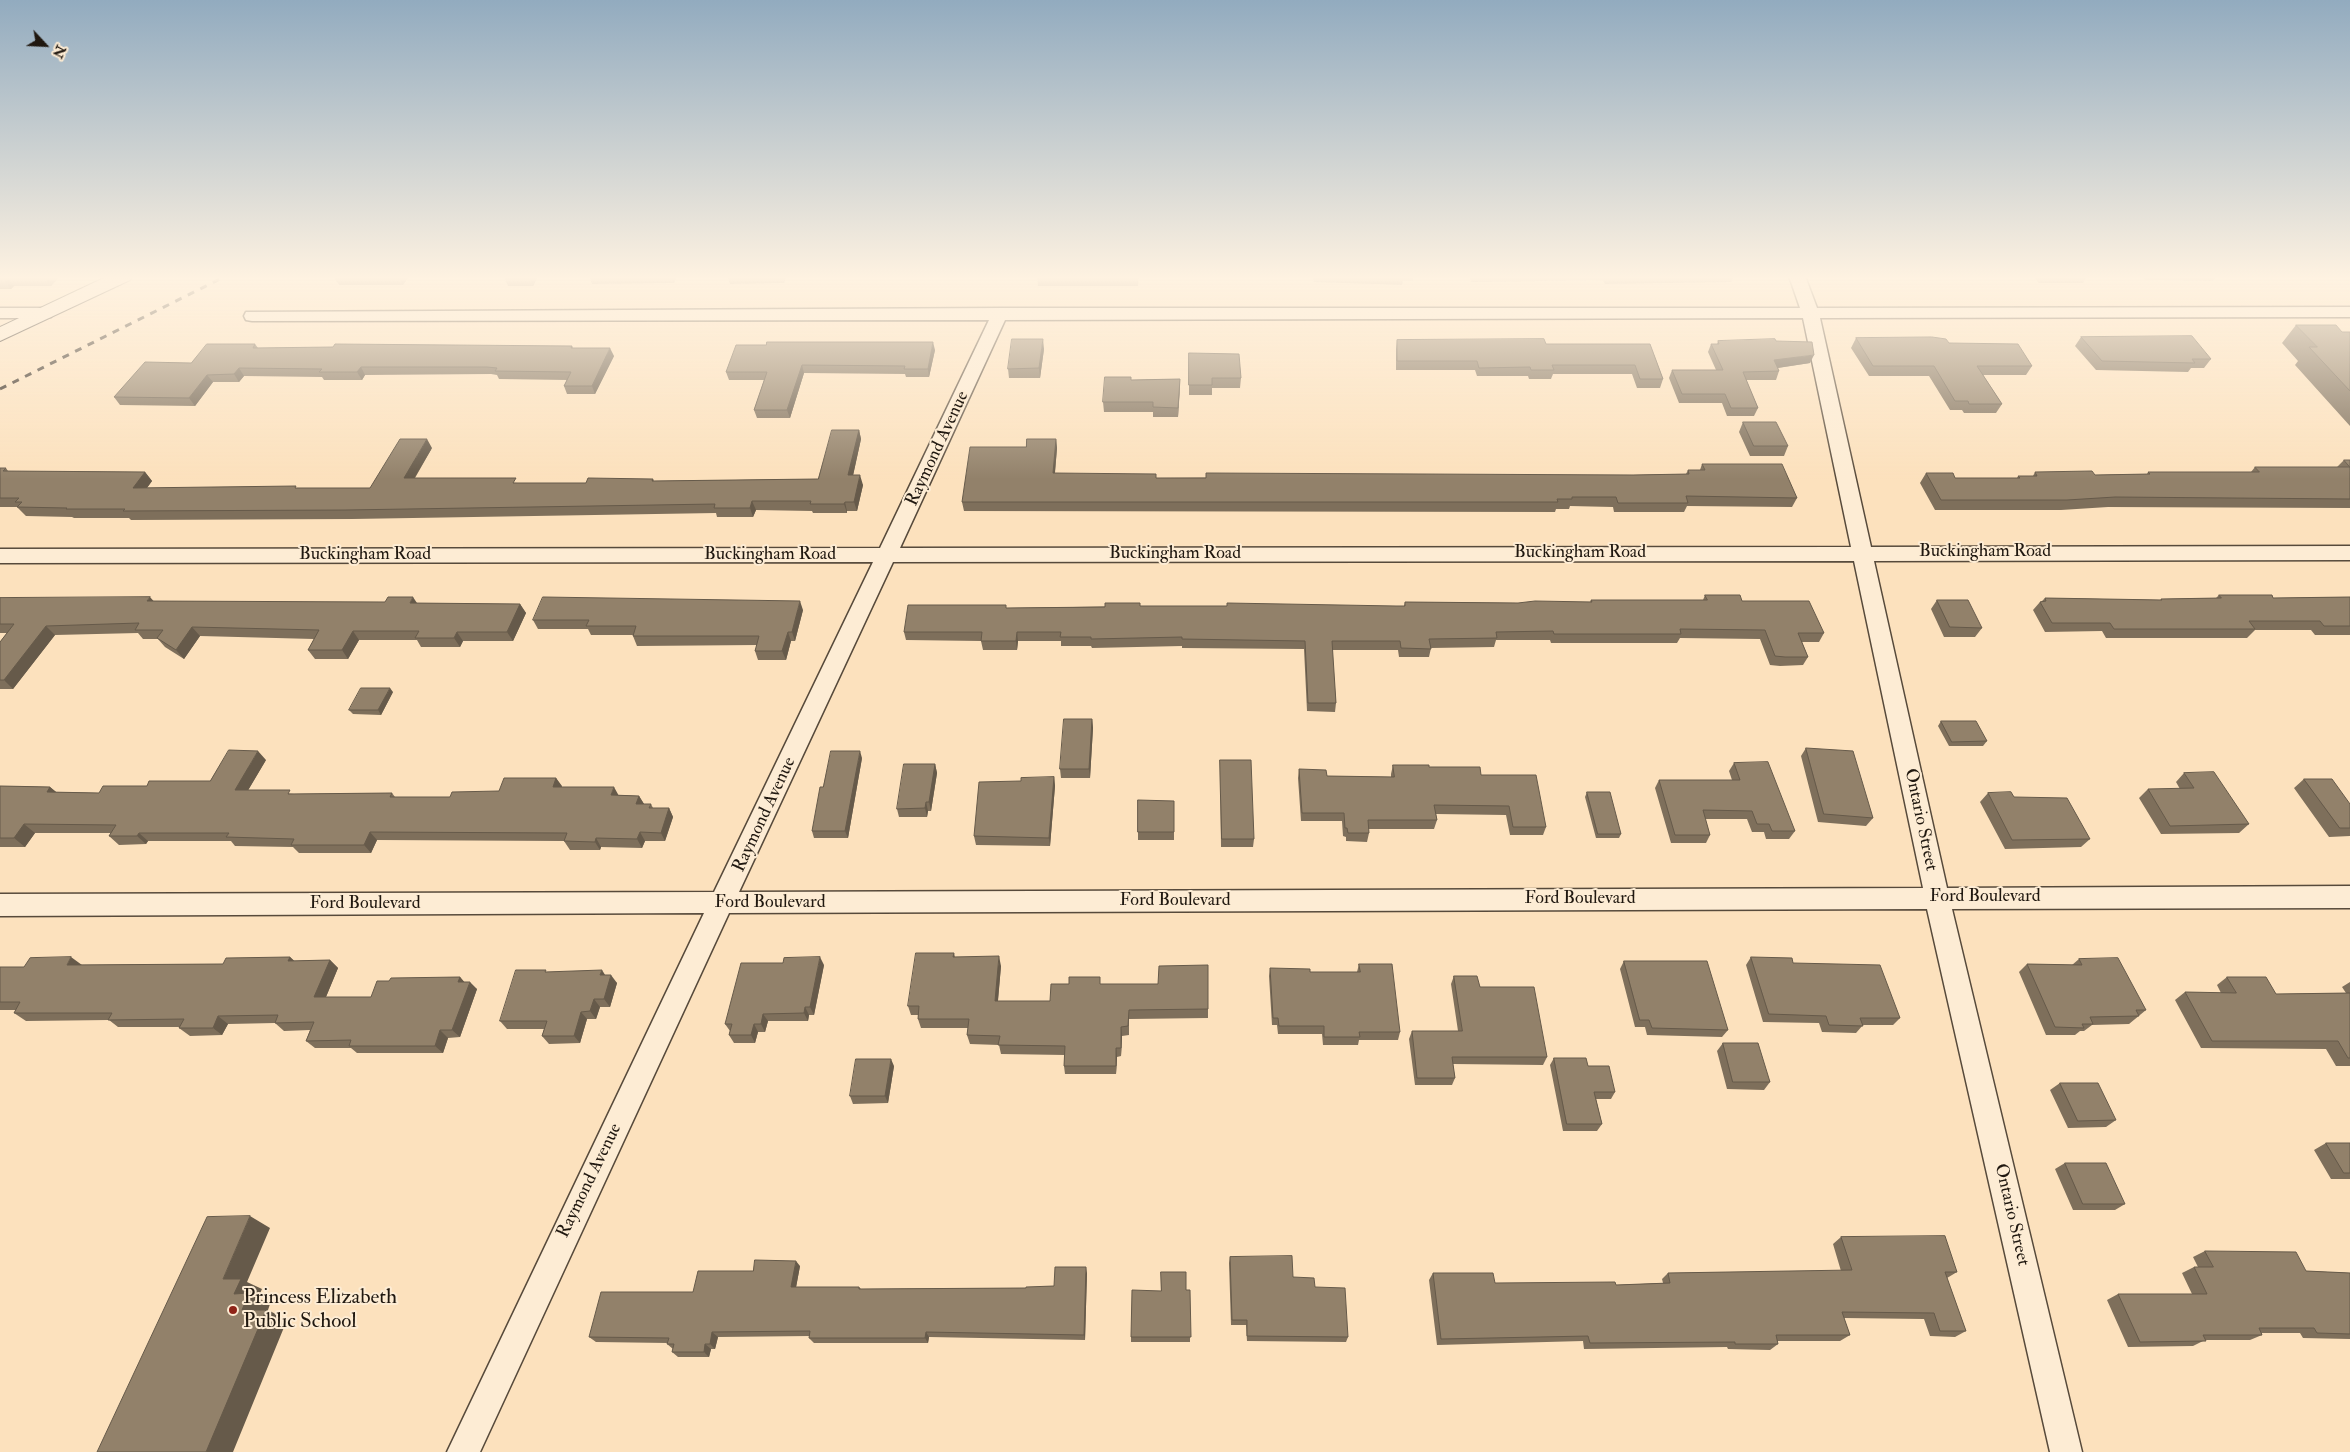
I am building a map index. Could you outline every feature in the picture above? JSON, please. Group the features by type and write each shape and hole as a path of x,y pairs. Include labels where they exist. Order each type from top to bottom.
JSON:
{"street":[{"name":"Raymond Avenue","path":"463,1452 889,554 986,344"},
{"name":"Ontario Street","path":"1817,344 1937,897 2066,1452"},
{"name":"Buckingham Road","path":"0,556 2350,552"},
{"name":"Ford Boulevard","path":"0,905 2350,897"}],"building":[{"path":"207,344 255,344 253,348 333,347 335,344 610,348 592,386 564,386 571,372 495,371 497,368 487,367 361,367 357,372 319,372 322,369 239,368 234,374 207,375 189,398 114,397 145,362 191,363"},
{"path":"933,344 928,369 904,369 905,366 802,365 787,410 754,410 767,372 726,372 736,345"},
{"path":"1011,344 1042,344 1039,368 1008,369"},
{"path":"1397,344 1650,344 1663,379 1640,379 1635,365 1552,365 1554,370 1531,370 1530,367 1479,368 1477,361 1397,361"},
{"path":"1711,344 1812,344 1814,355 1774,360 1779,371 1743,372 1758,408 1731,408 1725,394 1682,394 1672,370 1723,370"},
{"path":"1859,344 2018,344 2032,366 1977,366 2002,404 1969,404 1968,401 1955,401 1934,366 1873,366"},
{"path":"2087,344 2198,344 2211,359 2192,359 2195,363 2102,361"},
{"path":"2314,344 2350,344 2350,391 2309,347 2317,347"},
{"path":"1189,353 1239,354 1241,378 1212,378 1212,385 1189,385"},
{"path":"1105,377 1131,377 1131,380 1180,379 1178,408 1153,407 1153,402 1103,402"},
{"path":"1743,422 1776,422 1788,446 1754,446"},
{"path":"832,430 859,430 848,475 860,475 854,502 845,502 844,504 810,504 811,501 752,501 750,508 714,508 715,504 346,510 123,511 125,509 17,507 22,502 15,502 19,498 0,498 0,468 6,468 3,471 145,472 133,488 296,486 295,488 370,488 400,439 427,439 404,478 516,478 513,483 586,483 588,478 653,479 652,481 818,479"},
{"path":"1027,439 1056,439 1053,473 1156,474 1156,478 1206,478 1206,473 1689,474 1688,470 1705,470 1702,464 1782,464 1797,498 1686,496 1688,503 1618,503 1616,497 1572,497 1572,499 1557,499 1558,502 962,502 970,447 1026,447"},
{"path":"2344,460 2350,460 2350,467"},
{"path":"2255,467 2350,467 2350,499 2115,497 2067,500 1941,500 1926,473 1953,473 1955,478 2020,478 2018,476 2037,476 2035,472 2092,471 2095,475 2150,474 2148,472 2259,472"},
{"path":"1705,595 1740,595 1742,601 1809,601 1824,633 1798,633 1808,657 1775,656 1765,630 1680,629 1681,634 1554,634 1553,631 1496,632 1497,638 1429,639 1431,649 1401,648 1400,641 1332,641 1336,703 1308,703 1305,641 1182,639 1182,637 1091,639 1091,637 1060,637 1061,632 1017,632 1016,641 981,641 982,632 904,632 908,605 1006,605 1006,608 1105,607 1105,603 1140,603 1140,606 1227,606 1227,603 1405,606 1405,602 1518,603 1535,601 1592,602 1591,600 1707,600"},
{"path":"2219,595 2272,595 2273,598 2350,597 2350,626 2324,626 2320,621 2249,621 2255,629 2114,629 2110,623 2052,623 2040,602 2046,601 2045,598 2162,600 2221,598"},
{"path":"150,597 147,601 385,602 388,597 413,597 410,603 520,604 507,632 457,632 454,638 415,638 419,631 353,631 342,650 308,650 319,630 192,627 176,650 157,638 163,630 135,630 139,623 46,626 4,680 0,680 0,642 14,624 0,624 0,598"},
{"path":"543,597 800,601 792,632 788,632 782,651 755,651 759,636 633,636 636,626 586,626 589,620 533,620"},
{"path":"1937,600 1968,600 1982,628 1950,627"},
{"path":"361,688 390,688 378,710 349,710"},
{"path":"1064,719 1092,719 1089,769 1060,769"},
{"path":"1941,721 1976,721 1987,741 1952,742"},
{"path":"1806,748 1853,751 1873,818 1824,814"},
{"path":"229,750 258,751 235,790 290,790 288,794 392,793 390,797 450,797 452,792 499,791 504,778 556,778 553,787 614,787 611,795 639,796 636,804 651,804 649,808 669,808 661,833 640,832 637,839 596,838 595,842 564,841 567,833 370,832 364,845 291,845 294,839 226,837 229,833 139,833 137,836 109,836 116,825 24,824 14,838 0,838 0,786 50,787 47,792 99,793 103,786 147,786 149,781 210,781"},
{"path":"831,751 860,751 845,831 812,831 820,787 823,787"},
{"path":"1220,760 1251,760 1254,839 1222,839"},
{"path":"1768,762 1795,831 1772,831 1769,824 1757,824 1752,811 1703,810 1710,835 1675,835 1659,780 1740,780 1734,763"},
{"path":"904,764 935,764 929,802 926,802 925,808 897,809"},
{"path":"1393,765 1480,767 1481,775 1536,775 1546,827 1513,827 1509,806 1434,805 1437,820 1368,820 1369,833 1348,833 1347,828 1345,828 1344,813 1302,813 1299,769 1326,770 1327,776 1394,777"},
{"path":"2214,772 2249,824 2170,826 2148,789 2194,788 2184,773"},
{"path":"1054,777 1049,838 974,836 979,782 1021,781 1021,778"},
{"path":"2304,779 2332,779 2350,804 2350,828 2340,828"},
{"path":"1587,792 1610,792 1621,834 1598,834"},
{"path":"2011,792 2014,797 2067,798 2090,839 2012,840 1988,793"},
{"path":"1138,800 1174,801 1174,832 1138,832"},
{"path":"916,953 954,953 953,957 999,956 995,1001 1050,1001 1051,984 1069,984 1069,977 1100,977 1100,984 1158,984 1159,966 1208,965 1208,1009 1129,1010 1128,1026 1121,1027 1121,1048 1116,1048 1116,1066 1064,1066 1065,1046 998,1045 1000,1036 967,1035 969,1019 918,1019 919,1006 908,1006"},
{"path":"71,957 67,965 223,964 226,958 290,957 288,961 330,960 314,997 371,997 377,981 389,981 391,978 460,977 458,982 470,982 452,1030 440,1030 435,1046 349,1046 351,1040 306,1041 314,1022 275,1023 278,1015 218,1016 213,1028 179,1028 184,1019 108,1020 112,1013 14,1013 20,1002 0,1002 0,967 24,967 30,958"},
{"path":"820,957 810,1007 805,1007 804,1013 763,1014 761,1024 754,1024 751,1035 729,1035 732,1024 725,1024 741,963 783,963 784,958"},
{"path":"1751,957 1792,958 1793,963 1880,965 1900,1018 1860,1018 1863,1026 1829,1025 1826,1016 1769,1014"},
{"path":"2118,958 2146,1010 2136,1010 2139,1016 2090,1017 2093,1024 2082,1024 2084,1028 2055,1027 2027,964 2082,965 2079,959"},
{"path":"1624,961 1707,961 1728,1030 1652,1028 1649,1020 1640,1020"},
{"path":"1359,964 1392,964 1400,1032 1359,1032 1360,1037 1324,1037 1324,1026 1279,1026 1278,1018 1273,1018 1270,968 1310,969 1310,972 1360,972"},
{"path":"516,970 546,970 545,972 602,970 600,975 611,975 604,999 594,999 590,1011 581,1012 574,1036 542,1036 547,1021 500,1021"},
{"path":"1454,976 1477,976 1480,987 1534,987 1547,1057 1452,1057 1455,1078 1417,1078 1412,1031 1462,1031"},
{"path":"2227,977 2266,977 2276,994 2350,993 2350,1058 2348,1058 2338,1041 2212,1041 2185,992 2236,993"},
{"path":"1723,1043 1758,1043 1770,1082 1733,1082"},
{"path":"1554,1058 1586,1058 1588,1066 1609,1066 1615,1092 1594,1092 1602,1124 1567,1124"},
{"path":"856,1059 891,1059 885,1096 850,1096"},
{"path":"2060,1083 2098,1083 2116,1120 2078,1121"},
{"path":"2326,1143 2350,1143 2350,1173 2344,1173"},
{"path":"2065,1163 2106,1163 2125,1204 2083,1204"},
{"path":"250,1216 223,1279 241,1279 234,1294 249,1293 242,1310 266,1310 206,1452 97,1452 207,1217"},
{"path":"1945,1236 1957,1272 1945,1272 1966,1331 1940,1331 1934,1313 1842,1312 1850,1335 1776,1335 1778,1344 1735,1344 1735,1342 1590,1343 1588,1336 1441,1339 1433,1273 1493,1273 1495,1283 1615,1282 1616,1285 1670,1283 1668,1273 1852,1270 1841,1237"},
{"path":"2205,1251 2296,1252 2306,1271 2350,1273 2350,1334 2317,1333 2314,1328 2259,1328 2262,1335 2203,1335 2206,1341 2140,1342 2118,1294 2207,1294 2194,1267 2213,1267"},
{"path":"1292,1256 1293,1277 1314,1278 1315,1287 1345,1288 1348,1337 1247,1336 1247,1320 1232,1320 1230,1257"},
{"path":"755,1260 796,1261 791,1287 859,1287 859,1289 1026,1288 1054,1286 1055,1267 1086,1267 1084,1335 926,1332 925,1338 809,1338 810,1331 712,1332 710,1344 705,1344 704,1352 672,1352 674,1344 667,1344 669,1338 589,1337 601,1292 693,1292 698,1271 753,1271"},
{"path":"1161,1272 1186,1272 1186,1290 1190,1290 1191,1337 1131,1337 1132,1290 1161,1291"}],"railway":[{"path":"0,389 90,344"}],"place":[{"name":"Princess Elizabeth Public School","path":"233,1310"}]}
